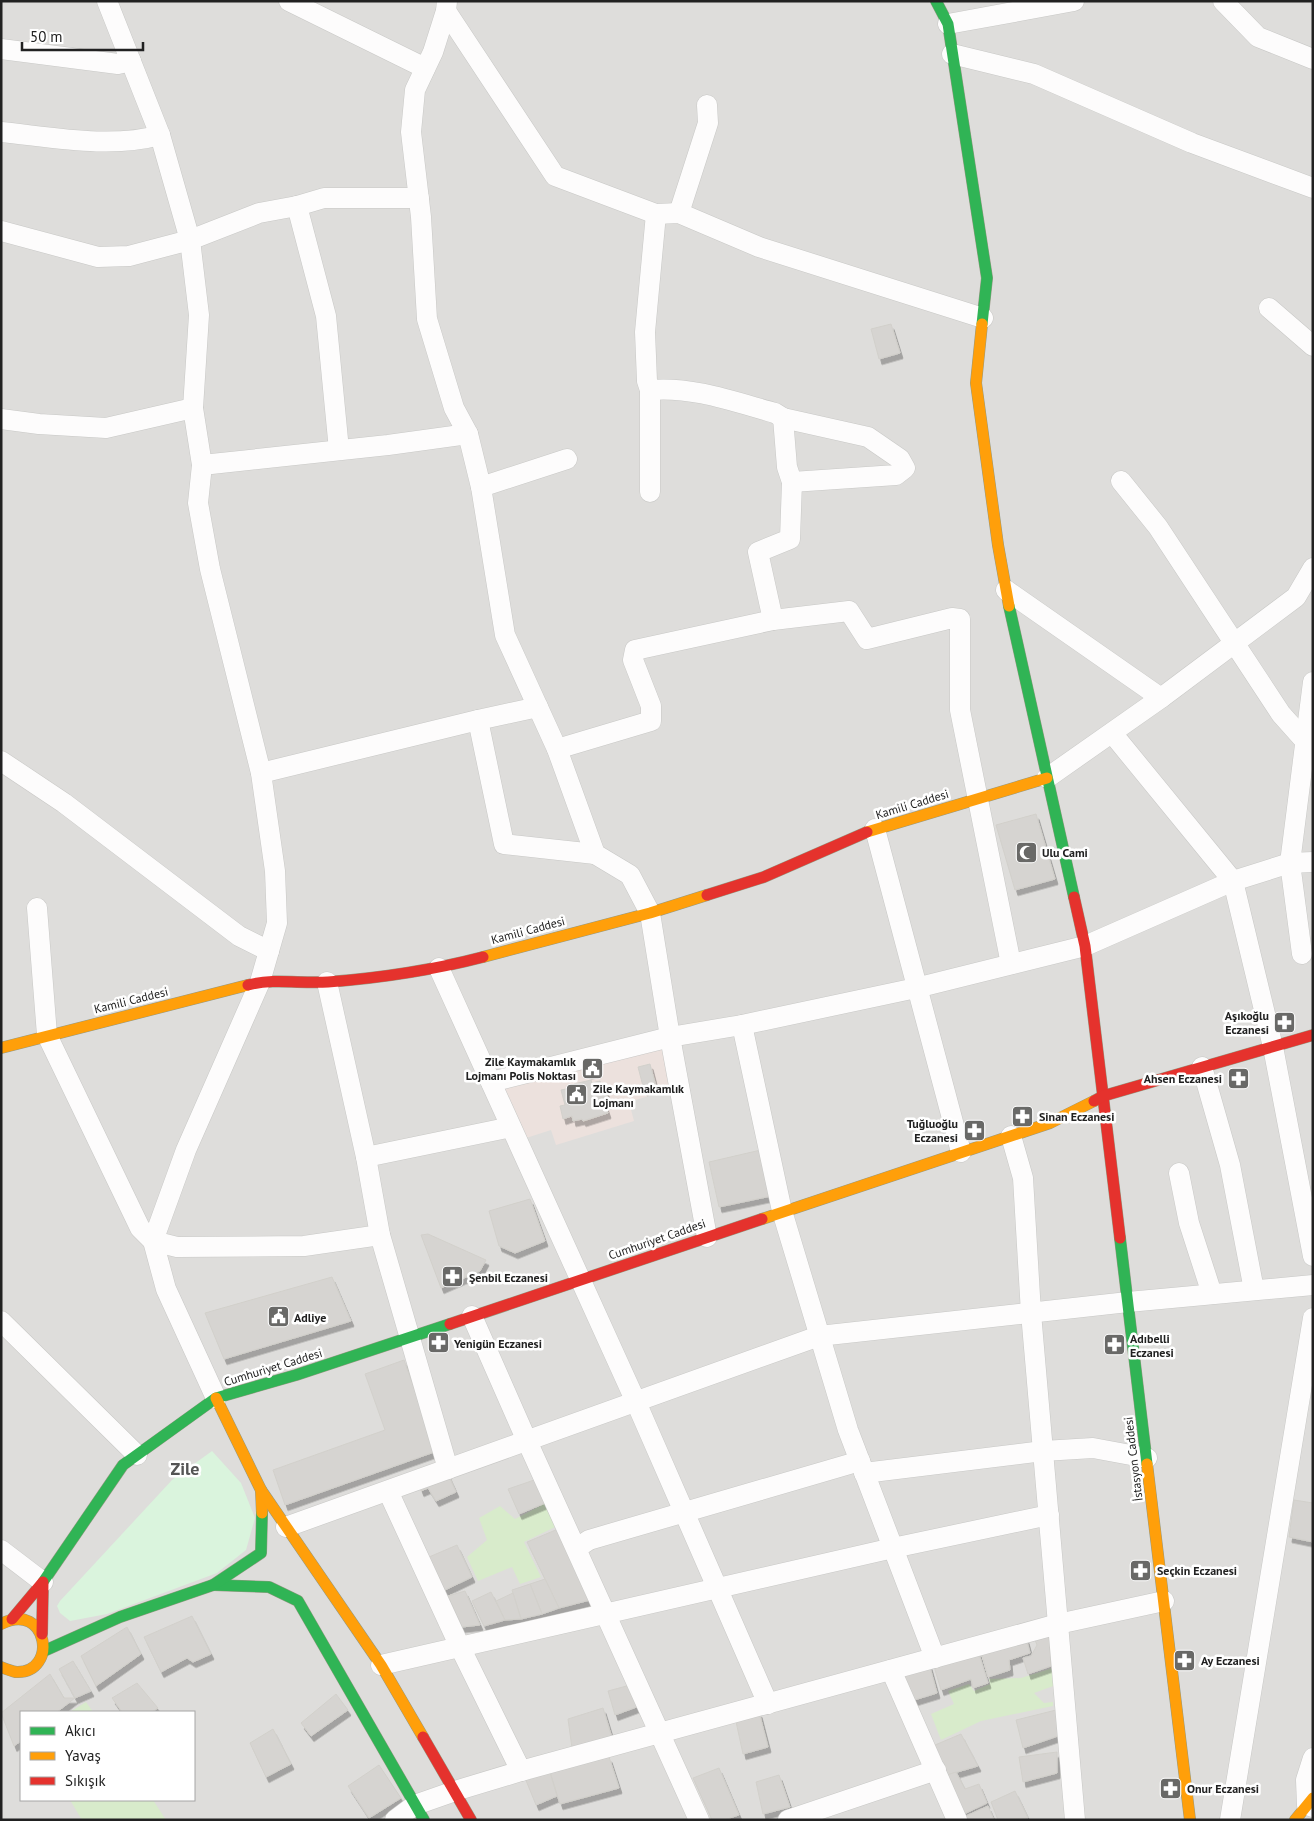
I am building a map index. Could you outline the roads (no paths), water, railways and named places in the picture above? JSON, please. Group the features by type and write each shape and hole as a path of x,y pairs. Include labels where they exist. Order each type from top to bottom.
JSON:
{"main road":[{"name":"İstasyon Caddesi","path":"936,1 948,24 987,278 976,383 998,545 1018,650 1085,946 1190,1820"},
{"name":"Kamili Caddesi","path":"1,1048 260,982 327,982 439,968 650,913 764,877 875,829 1047,778"},
{"name":"Cumhuriyet Caddesi","path":"216,1398 296,1375 707,1236 1050,1123 1103,1096 1313,1035"},
{"path":"12,1619 43,1582 123,1466 216,1398 261,1490 381,1665 471,1820"},
{"path":"44,1651 120,1617 213,1585 261,1553 263,1523 261,1490"},
{"path":"1,1667 10,1671 27,1671 40,1659 44,1651 42,1634 43,1582"},
{"path":"213,1585 269,1587 298,1601 420,1812"},
{"path":"1,1624 12,1619 21,1619 37,1627 42,1634"},
{"path":"7,1682 18,1672"}],"street":[{"path":"107,1 160,135 190,240 199,314 193,408 202,465 198,503 210,569 261,773 275,871 276,923 260,982 186,1150 153,1241"},
{"path":"290,1 426,68"},
{"path":"948,24 1074,1"},
{"path":"1223,1 1258,37 1313,59"},
{"path":"447,6 433,52 414,90 411,132 419,198 427,319 454,408 468,434 481,488 506,635 557,749 595,854"},
{"path":"447,6 555,176 656,214 679,213 759,247 983,318"},
{"path":"1,49 118,64 131,61"},
{"path":"952,54 1034,74 1192,143 1313,188"},
{"path":"679,213 708,123 707,105"},
{"path":"1,132 90,141 143,140 160,135"},
{"path":"2,234 98,257 129,256 190,240 259,213 297,206 324,198 419,198"},
{"path":"297,206 326,316 339,450"},
{"path":"650,492 650,390 647,381 645,332 656,214"},
{"path":"1269,308 1313,346"},
{"path":"650,390 667,388 714,396 775,413 783,418 868,437 900,459 904,468 896,475 792,482"},
{"path":"1,419 39,424 106,428 193,408"},
{"path":"773,620 758,552 790,539 792,482 787,467 783,418"},
{"path":"202,465 388,445 468,434"},
{"path":"481,488 567,459"},
{"path":"1121,481 1158,527 1233,643 1308,752"},
{"path":"1047,778 1161,698 1296,596 1313,568"},
{"path":"1006,590 1161,698"},
{"path":"557,749 651,721 651,706 633,660 635,650 773,620 849,611 867,639 952,618 960,619 960,710 1011,964"},
{"path":"1302,954 1290,863 1308,752 1313,682"},
{"path":"261,773 538,707"},
{"path":"478,720 504,844 595,854 630,875 650,913 670,1037 707,1236"},
{"path":"1112,733 1233,881 1273,1047 1313,1256"},
{"path":"1,761 64,803 239,936 269,951"},
{"path":"875,829 961,1152"},
{"path":"490,1082 670,1037 742,1025 916,988 1085,946 1233,881 1290,863 1313,862"},
{"path":"37,908 47,1036 140,1228 153,1241 166,1289 216,1398"},
{"path":"439,968 636,1402 768,1704"},
{"path":"327,982 366,1157 380,1235 448,1469"},
{"path":"742,1025 782,1211 819,1336 848,1430 935,1658"},
{"path":"1202,1067 1230,1164 1254,1290"},
{"path":"366,1157 511,1127"},
{"path":"1011,1136 1023,1178 1031,1313 1058,1624 1070,1817"},
{"path":"1179,1173 1189,1223 1212,1294"},
{"path":"153,1241 178,1247 304,1246 380,1235"},
{"path":"286,1527 819,1336 1128,1302 1313,1285"},
{"path":"472,1316 699,1820"},
{"path":"1230,1820 1313,1318"},
{"path":"1,1322 138,1456"},
{"path":"576,1548 589,1540 684,1513 862,1467 1094,1448 1146,1458"},
{"path":"388,1491 521,1771"},
{"path":"381,1665 893,1548 1049,1515"},
{"path":"1,1550 43,1582"},
{"path":"395,1820 420,1812 455,1791 521,1771 1058,1624 1164,1601"},
{"path":"891,1670 957,1820"},
{"path":"1307,1807 1306,1780 1313,1758"},
{"path":"788,1820 936,1770"}],"place":[{"name":"Ulu Cami","path":"1026,852"},
{"name":"Aşıkoğlu Eczanesi","path":"1285,1022"},
{"name":"Zile Kaymakamlık Lojmanı Polis Noktası","path":"592,1068"},
{"name":"Ahsen Eczanesi","path":"1238,1078"},
{"name":"Zile Kaymakamlık Lojmanı","path":"577,1095"},
{"name":"Sinan Eczanesi","path":"1023,1116"},
{"name":"Tuğluoğlu Eczanesi","path":"974,1130"},
{"name":"Şenbil Eczanesi","path":"453,1277"},
{"name":"Adliye","path":"278,1317"},
{"name":"Yenigün Eczanesi","path":"438,1343"},
{"name":"Adıbelli Eczanesi","path":"1114,1345"},
{"name":"Seçkin Eczanesi","path":"1141,1570"},
{"name":"Ay Eczanesi","path":"1185,1660"},
{"name":"Onur Eczanesi","path":"1171,1788"}],"district":[{"name":"Zile","path":"185,1468"}]}
